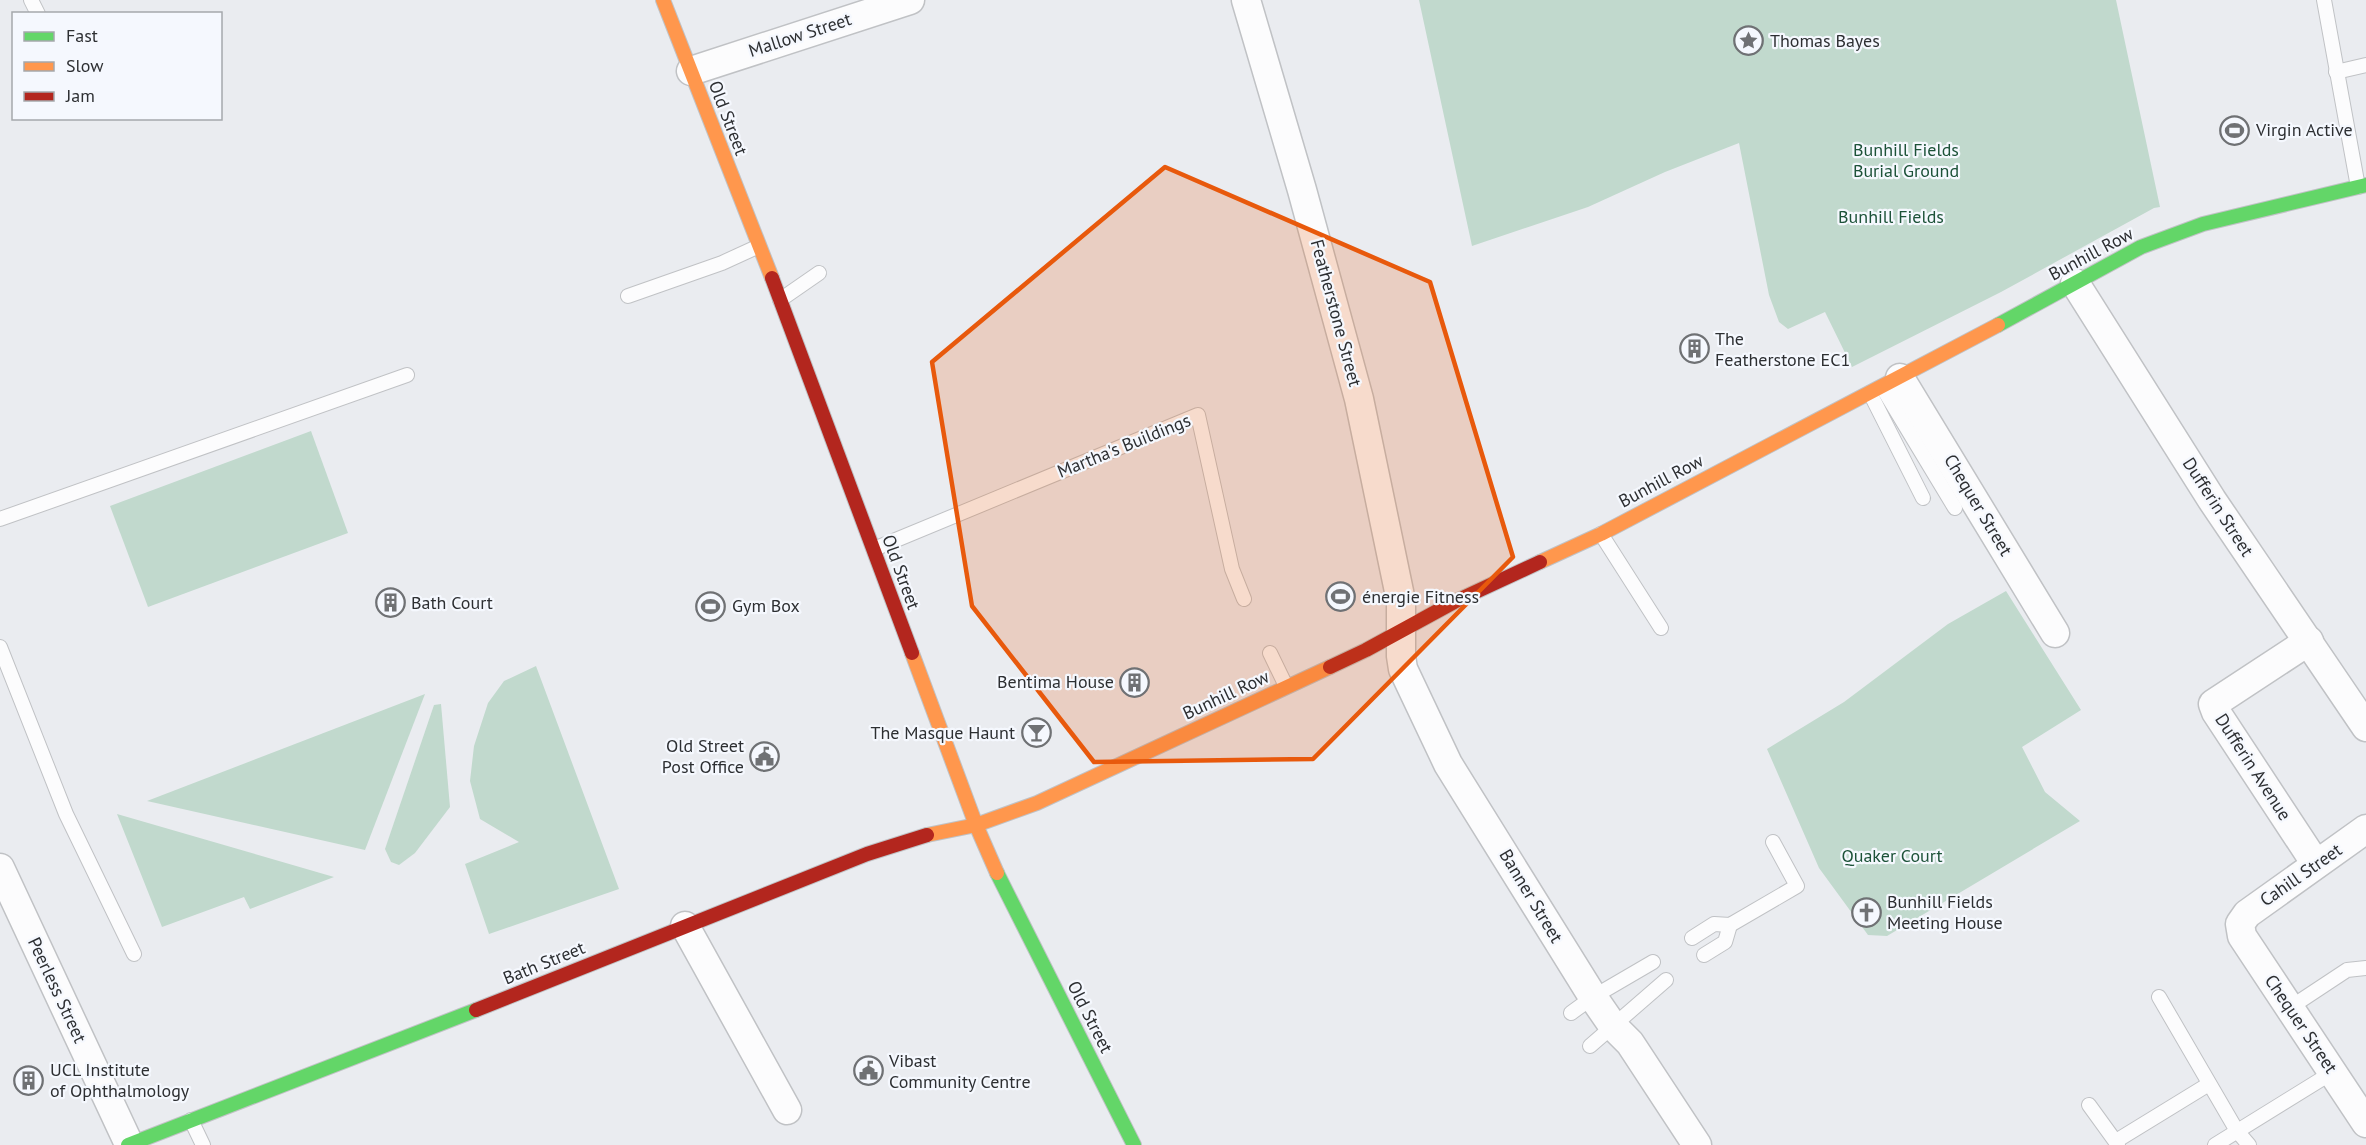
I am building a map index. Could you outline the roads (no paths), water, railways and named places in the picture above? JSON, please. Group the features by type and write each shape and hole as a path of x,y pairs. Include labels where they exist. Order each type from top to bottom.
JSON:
{"main road":[{"name":"Old Street","path":"663,0 780,300 976,825 1008,896 1134,1145"},
{"name":"Bunhill Row","path":"976,825 1074,787 1402,632 1454,602 1601,534 1884,386 2141,247 2203,224 2362,186"},
{"name":"Bath Street","path":"129,1145 454,1019 867,854 910,839 976,825"}],"street":[{"name":"Mallow Street","path":"691,71 910,0"},
{"name":"Featherstone Street","path":"1246,0 1297,171 1359,399 1401,601 1402,632"},
{"name":"Dufferin Street","path":"2075,283 2212,500 2366,727"},
{"name":"Chequer Street","path":"1884,386 2055,633"},
{"name":"Banner Street","path":"1402,632 1403,669 1448,764 1582,1005 1630,1042 1697,1145"},
{"name":"Dufferin Avenue","path":"2309,641 2214,704 2216,712 2316,864"},
{"name":"Cahill Street","path":"2240,924 2247,914 2366,829"},
{"name":"Peerless Street","path":"0,868 129,1145"},
{"name":"Chequer Street","path":"2240,924 2242,936 2366,1123"},
{"path":"685,926 787,1110"}],"lane":[{"path":"2324,0 2336,72 2362,186"},
{"path":"2336,72 2366,65"},
{"path":"628,296 722,263 759,246"},
{"path":"780,300 819,273"},
{"path":"0,519 406,375"},
{"path":"1884,386 1923,498"},
{"path":"1884,386 1955,508"},
{"name":"Martha's Buildings","path":"874,549 1198,415 1232,569 1244,599"},
{"path":"1601,534 1661,628"},
{"path":"0,647 66,814 134,954"},
{"path":"1270,653 1286,686"},
{"path":"1692,938 1714,924 1730,925 1797,886 1773,842"},
{"path":"1704,955 1725,942 1730,925"},
{"path":"1582,1005 1653,962"},
{"path":"2291,1007 2347,970 2366,968"},
{"path":"1590,1046 1666,980"},
{"path":"2159,997 2237,1131 2249,1145"},
{"path":"2215,1145 2333,1072"},
{"path":"2090,1105 2117,1143 2209,1084"},
{"path":"191,1120 203,1145"}],"place":[{"name":"Thomas Bayes","path":"1749,41"},
{"name":"Virgin Active","path":"2235,130"},
{"name":"The Featherstone EC1","path":"1694,349"},
{"name":"énergie Fitness","path":"1341,597"},
{"name":"Bath Court","path":"390,603"},
{"name":"Gym Box","path":"711,606"},
{"name":"Bentima House","path":"1135,682"},
{"name":"The Masque Haunt","path":"1036,733"},
{"name":"Old Street Post Office","path":"765,756"},
{"name":"Bunhill Fields Meeting House","path":"1866,912"},
{"name":"Vibast Community Centre","path":"868,1071"},
{"name":"UCL Institute of Ophthalmology","path":"29,1080"}],"park label":[{"name":"Bunhill Fields Burial Ground","path":"1906,160"},
{"name":"Bunhill Fields","path":"1891,217"},
{"name":"Quaker Court","path":"1892,856"}]}
